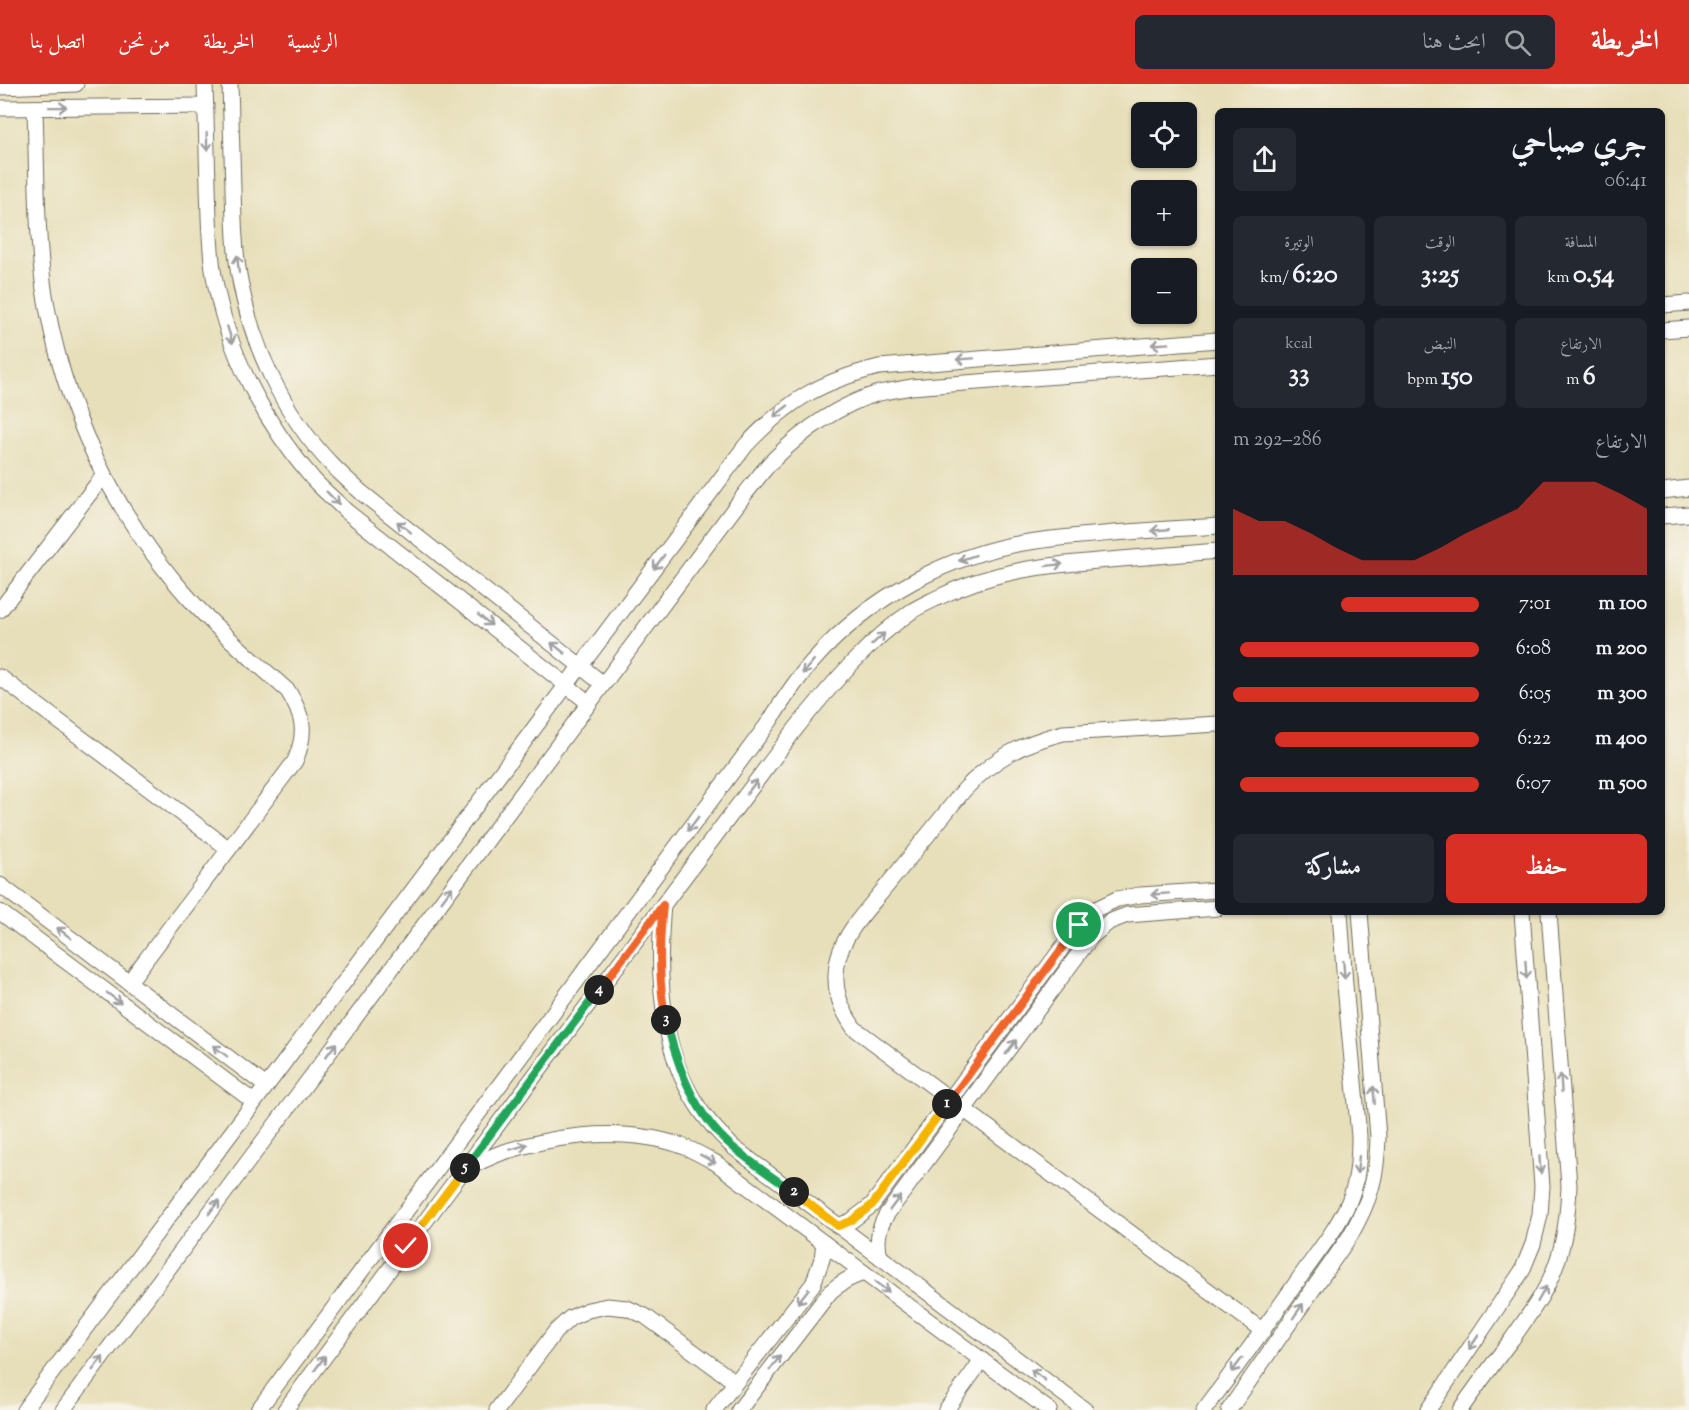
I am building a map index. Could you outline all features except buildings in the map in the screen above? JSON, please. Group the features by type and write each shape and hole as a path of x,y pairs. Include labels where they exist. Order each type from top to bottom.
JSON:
{"street":[{"path":"0,87 76,84"},
{"path":"205,84 210,239 214,276 233,346 262,407 286,445 314,479 346,511 589,703"},
{"path":"230,84 234,233 239,275 248,317 262,357 281,395 304,431 331,464 362,494 603,684"},
{"path":"0,108 206,105"},
{"path":"35,108 39,238 44,287 58,359 70,399 86,438 128,519 156,560 195,605 288,691 298,707 303,726 302,744 295,761 129,982"},
{"path":"1665,305 1689,303"},
{"path":"1665,330 1689,328"},
{"path":"24,1410 746,445 768,422 784,409 820,387 849,375 879,367 1215,340"},
{"path":"63,1410 771,462 821,420 879,393 911,387 1215,364"},
{"path":"0,610 104,475"},
{"path":"1665,490 1689,488"},
{"path":"1665,516 1689,514"},
{"path":"258,1410 763,730 790,690 813,661 839,635 867,611 922,577 964,559 999,548 1035,541 1215,526"},
{"path":"285,1410 797,727 830,686 884,633 914,609 978,580 1034,567 1215,551"},
{"path":"0,677 229,849"},
{"path":"1215,724 1063,734 1019,747 989,766 964,790 855,926 838,957 835,976 837,994 843,1012 854,1028 1263,1331"},
{"path":"0,885 266,1086"},
{"path":"838,1226 851,1221 872,1205 1087,916 1106,904 1129,897 1215,890"},
{"path":"663,905 660,979 665,1016 680,1070 696,1104 713,1127 733,1147 1085,1410"},
{"path":"880,1257 878,1239 882,1222 1091,938 1109,922 1127,915 1215,908"},
{"path":"0,912 254,1102"},
{"path":"1204,1410 1263,1331 1340,1220 1356,1179 1359,1136 1340,915"},
{"path":"1228,1410 1350,1236 1363,1214 1372,1189 1377,1163 1378,1137 1360,915"},
{"path":"1428,1410 1522,1271 1533,1244 1540,1215 1542,1186 1522,915"},
{"path":"1460,1410 1535,1306 1558,1261 1565,1236 1569,1186 1549,915"},
{"path":"465,1169 529,1144 584,1136 640,1136 667,1141 692,1150 716,1163 1048,1410"},
{"path":"714,1410 813,1284 822,1259 824,1243"},
{"path":"739,1410 830,1292 851,1277 864,1273"},
{"path":"497,1410 555,1332 570,1318 588,1310 607,1306 627,1308 645,1316 735,1382"},
{"path":"946,1410 982,1360"}],"route":[{"path":"406,1246 663,905 660,979 665,1016 683,1079 696,1104 713,1127 733,1147 838,1226 851,1221 872,1205 1079,925"}]}
